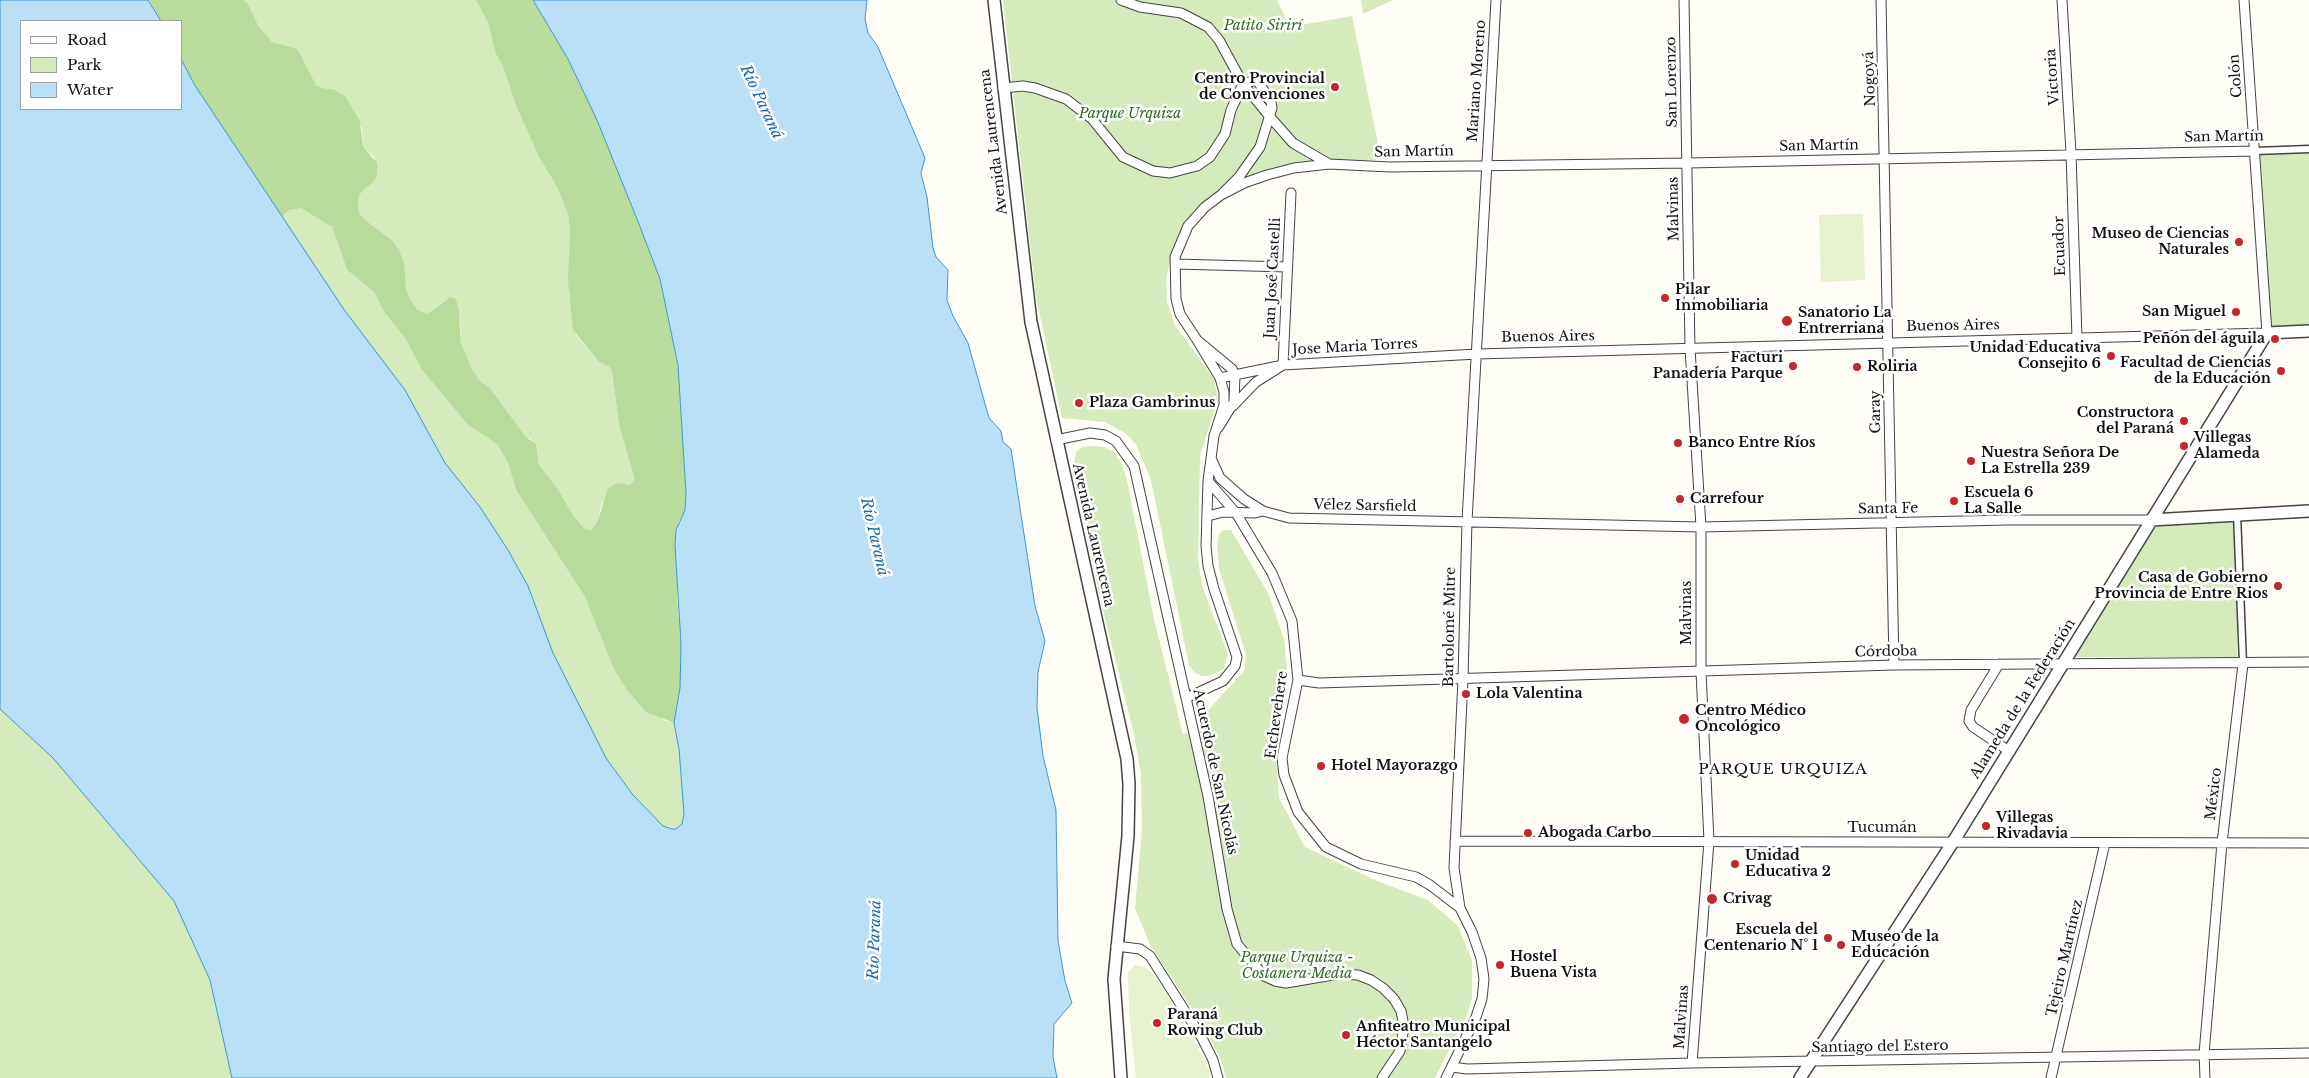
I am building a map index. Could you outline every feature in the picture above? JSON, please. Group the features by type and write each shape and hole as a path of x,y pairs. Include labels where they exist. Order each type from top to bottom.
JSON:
{"street":[{"path":"985,0 994,4"},
{"path":"1121,0 1140,7 1181,13 1208,27 1219,40 1243,84 1270,117 1293,143 1329,164"},
{"name":"Mariano Moreno","path":"1486,164 1496,0"},
{"name":"San Lorenzo","path":"1684,0 1688,163"},
{"name":"Nogoyá","path":"1881,0 1886,158"},
{"name":"Victoria","path":"2062,0 2071,153"},
{"name":"Colón","path":"2244,0 2256,150 2267,333"},
{"name":"Avenida Laurencena","path":"994,4 1027,296 1056,440 1127,759 1129,784 1128,836 1116,946 1115,1006 1121,1078"},
{"path":"1003,88 1029,87 1066,99 1092,119 1123,157 1153,171 1170,173 1197,166 1210,157 1225,134 1231,110 1243,84 1255,80 1260,83 1271,102 1270,117 1260,147 1254,158 1239,177 1221,195 1205,207 1188,226 1180,242 1175,264 1176,299 1180,314 1220,378 1224,405 1208,481 1208,566 1237,657 1236,666 1223,681 1186,698"},
{"name":"San Martín","path":"1221,195 1244,183 1267,175 1294,168 1329,164 1390,167 1486,164 1688,163 2309,149"},
{"name":"Ecuador","path":"2071,153 2077,338"},
{"name":"Garay","path":"1886,158 1894,665"},
{"name":"Malvinas","path":"1688,163 1690,348 1701,527 1701,672 1709,841 1692,1063"},
{"name":"Bartolomé Mitre","path":"1446,1078 1476,1017 1482,999 1484,979 1481,958 1472,932 1460,908 1454,868 1463,679 1467,521 1486,164"},
{"name":"Juan José Castelli","path":"1283,365 1291,193"},
{"path":"1175,264 1287,267"},
{"name":"Buenos Aires","path":"1477,354 2309,331"},
{"name":"Alameda de la Federación","path":"1800,1078 1953,842 2267,333"},
{"path":"1197,340 1232,368 1235,375 1236,389 1230,411"},
{"name":"Jose Maria Torres","path":"1235,375 1283,365 1477,354"},
{"path":"1218,428 1230,411 1256,382 1283,365"},
{"path":"1220,378 1235,375"},
{"name":"Acuerdo de San Nicolás","path":"1056,440 1090,433 1105,435 1116,441 1134,466 1215,827 1226,908 1237,944 1264,976 1275,981 1286,983 1339,974 1358,975 1371,980 1394,999 1401,1011 1404,1026 1400,1051 1382,1078"},
{"name":"Vélez Sarsfield","path":"1212,458 1220,478 1244,499 1263,511 1289,518 1467,521"},
{"name":"Etchevehere","path":"1208,481 1236,514 1282,593 1292,622 1298,680 1282,758 1290,796 1308,827 1326,847 1344,857 1361,864 1416,877 1430,884 1460,908"},
{"name":"Vélez Sarsfield","path":"1208,516 1223,512 1236,514 1263,511"},
{"name":"Santa Fe","path":"1467,521 1701,527 2007,520 2151,520 2309,511"},
{"name":"México","path":"2205,1078 2204,1054 2222,843 2243,664 2237,514"},
{"name":"Córdoba","path":"1298,680 1319,683 1894,665 2062,663 2243,664 2309,662"},
{"path":"1999,664 1971,710 1969,721 1973,727 2009,751"},
{"name":"Tucumán","path":"1455,841 2309,842"},
{"name":"Tejeiro Martínez","path":"2051,1078 2105,843"},
{"path":"1116,946 1140,949 1150,956 1213,1060 1218,1078"},
{"name":"Santiago del Estero","path":"1452,1067 1467,1069 2056,1056 2309,1053"}],"green space":[{"path":"149,0 243,0 248,4 259,27 272,42 295,48 299,52 316,85 322,88 333,89 345,96 360,121 363,146 377,163 377,176 360,194 358,200 359,213 392,240 399,250 404,263 406,288 410,299 417,309 427,314 450,297 456,299 459,311 461,343 473,371 480,381 490,388 526,437 536,444 539,465 558,489 573,515 585,529 591,530 598,520 608,488 618,483 629,485 633,482 634,477 619,425 612,372 609,367 599,362 573,330 568,281 570,232 568,214 557,187 539,157 516,106 503,67 495,52 488,23 476,0 533,0 568,59 597,120 639,224 660,279 678,365 686,493 685,510 678,523 677,595 681,644 680,688 674,723 646,712 627,690 614,669 585,597 516,490 508,463 497,444 468,425 422,370 405,338 384,312 374,292 347,270 332,227 301,208 289,210 282,217 194,84 182,61 182,20 160,20"},
{"path":"243,0 476,0 488,23 495,52 503,67 516,106 539,157 557,187 568,214 570,232 569,293 576,335 599,362 609,367 612,372 619,425 634,477 633,482 602,503 598,520 591,530 585,529 573,515 558,489 539,465 537,449 531,439 526,437 490,388 480,381 473,371 461,343 460,317 445,300 427,314 417,309 410,299 406,287 399,250 392,240 359,213 358,200 360,194 370,185 375,158 363,146 362,127 333,89 322,88 316,85 295,48 272,42 267,38 259,27 248,4"},
{"name":"Parque Urquiza","path":"1003,0 1277,0 1290,27 1352,16 1379,148 1376,160 1293,164 1267,170 1225,185 1193,211 1180,231 1172,251 1166,279 1167,302 1175,325 1214,379 1218,400 1200,455 1198,561 1203,588 1228,654 1224,669 1209,676 1202,676 1194,672 1189,665 1151,480 1136,444 1125,433 1105,422 1062,418 1036,297"},
{"path":"1361,0 1393,0 1363,14"},
{"path":"2309,149 2309,331 2267,333 2255,151"},
{"path":"301,207 332,227 347,270 374,292 384,312 405,338 422,370 468,425 497,444 508,463 516,490 585,597 595,620 663,720 674,723 679,749 684,814 682,824 676,829 663,826 633,795 606,758 553,653 528,586 508,550 480,507 445,463 405,390 345,311 282,217 289,210"},
{"path":"1863,214 1865,280 1821,282 1819,215"},
{"name":"Parque Urquiza - Costanera Media","path":"1082,447 1105,447 1114,452 1121,462 1127,480 1154,619 1183,734 1206,728 1204,718 1210,708 1244,671 1246,655 1219,569 1217,547 1219,534 1223,530 1231,530 1268,593 1284,639 1288,679 1275,738 1279,798 1305,847 1377,881 1428,900 1458,926 1472,960 1472,999 1466,1017 1435,1078 1226,1078 1221,1060 1203,1026 1150,945 1135,908 1142,831 1141,775 1134,734 1102,607 1073,471 1076,452"},
{"path":"2237,519 2237,657 2075,657 2158,522"},
{"path":"0,709 53,758 174,901 210,980 232,1078 0,1078"},
{"name":"Paraná Rowing Club","path":"1135,965 1145,967 1156,977 1192,1036 1209,1069 1210,1078 1136,1078 1129,1010 1128,972"}],"water":[{"name":"Río Paraná","path":"0,0 148,0 160,20 20,20 20,110 182,110 182,61 194,84 345,311 405,390 445,463 480,507 508,550 528,586 553,653 606,758 633,795 663,826 676,829 682,824 684,814 679,749 674,723 680,688 681,644 675,545 676,530 685,510 686,493 678,365 660,279 639,224 597,120 568,59 533,0 867,0 865,19 868,33 878,47 925,158 921,173 927,197 933,248 936,257 948,270 947,300 953,316 968,343 989,418 1001,431 1003,442 1011,449 1035,606 1045,641 1038,672 1037,708 1043,756 1056,810 1058,941 1065,981 1072,1003 1054,1024 1053,1057 1057,1078 232,1078 210,980 174,901 53,758 0,709"}],"place":[{"name":"Centro Provincial de Convenciones","path":"1335,87"},
{"name":"Museo de Ciencias Naturales","path":"2239,242"},
{"name":"Pilar Inmobiliaria","path":"1665,298"},
{"name":"San Miguel","path":"2236,312"},
{"name":"Sanatorio La Entrerriana","path":"1787,321"},
{"name":"Peñón del águila","path":"2275,339"},
{"name":"Unidad Educativa Consejito 6","path":"2111,356"},
{"name":"Facturi Panadería Parque","path":"1793,366"},
{"name":"Roliria","path":"1857,367"},
{"name":"Facultad de Ciencias de la Educación","path":"2281,371"},
{"name":"Plaza Gambrinus","path":"1079,403"},
{"name":"Constructora del Paraná","path":"2184,421"},
{"name":"Banco Entre Ríos","path":"1678,443"},
{"name":"Villegas Alameda","path":"2184,446"},
{"name":"Nuestra Señora De La Estrella 239","path":"1971,461"},
{"name":"Carrefour","path":"1680,499"},
{"name":"Escuela 6 La Salle","path":"1954,501"},
{"name":"Casa de Gobierno Provincia de Entre Rios","path":"2278,586"},
{"name":"Lola Valentina","path":"1466,694"},
{"name":"Centro Médico Oncológico","path":"1684,719"},
{"name":"Hotel Mayorazgo","path":"1321,766"},
{"name":"Villegas Rivadavia","path":"1986,826"},
{"name":"Abogada Carbo","path":"1528,833"},
{"name":"Unidad Educativa 2","path":"1735,864"},
{"name":"Crivag","path":"1712,899"},
{"name":"Escuela del Centenario N° 1","path":"1828,938"},
{"name":"Museo de la Educación","path":"1841,945"},
{"name":"Hostel Buena Vista","path":"1500,965"},
{"name":"Paraná Rowing Club","path":"1157,1023"},
{"name":"Anfiteatro Municipal Héctor Santangelo","path":"1346,1035"}],"district":[{"name":"PARQUE URQUIZA","path":"1783,770"}],"park label":[{"name":"Patito Sirirí","path":"1263,26"}]}
